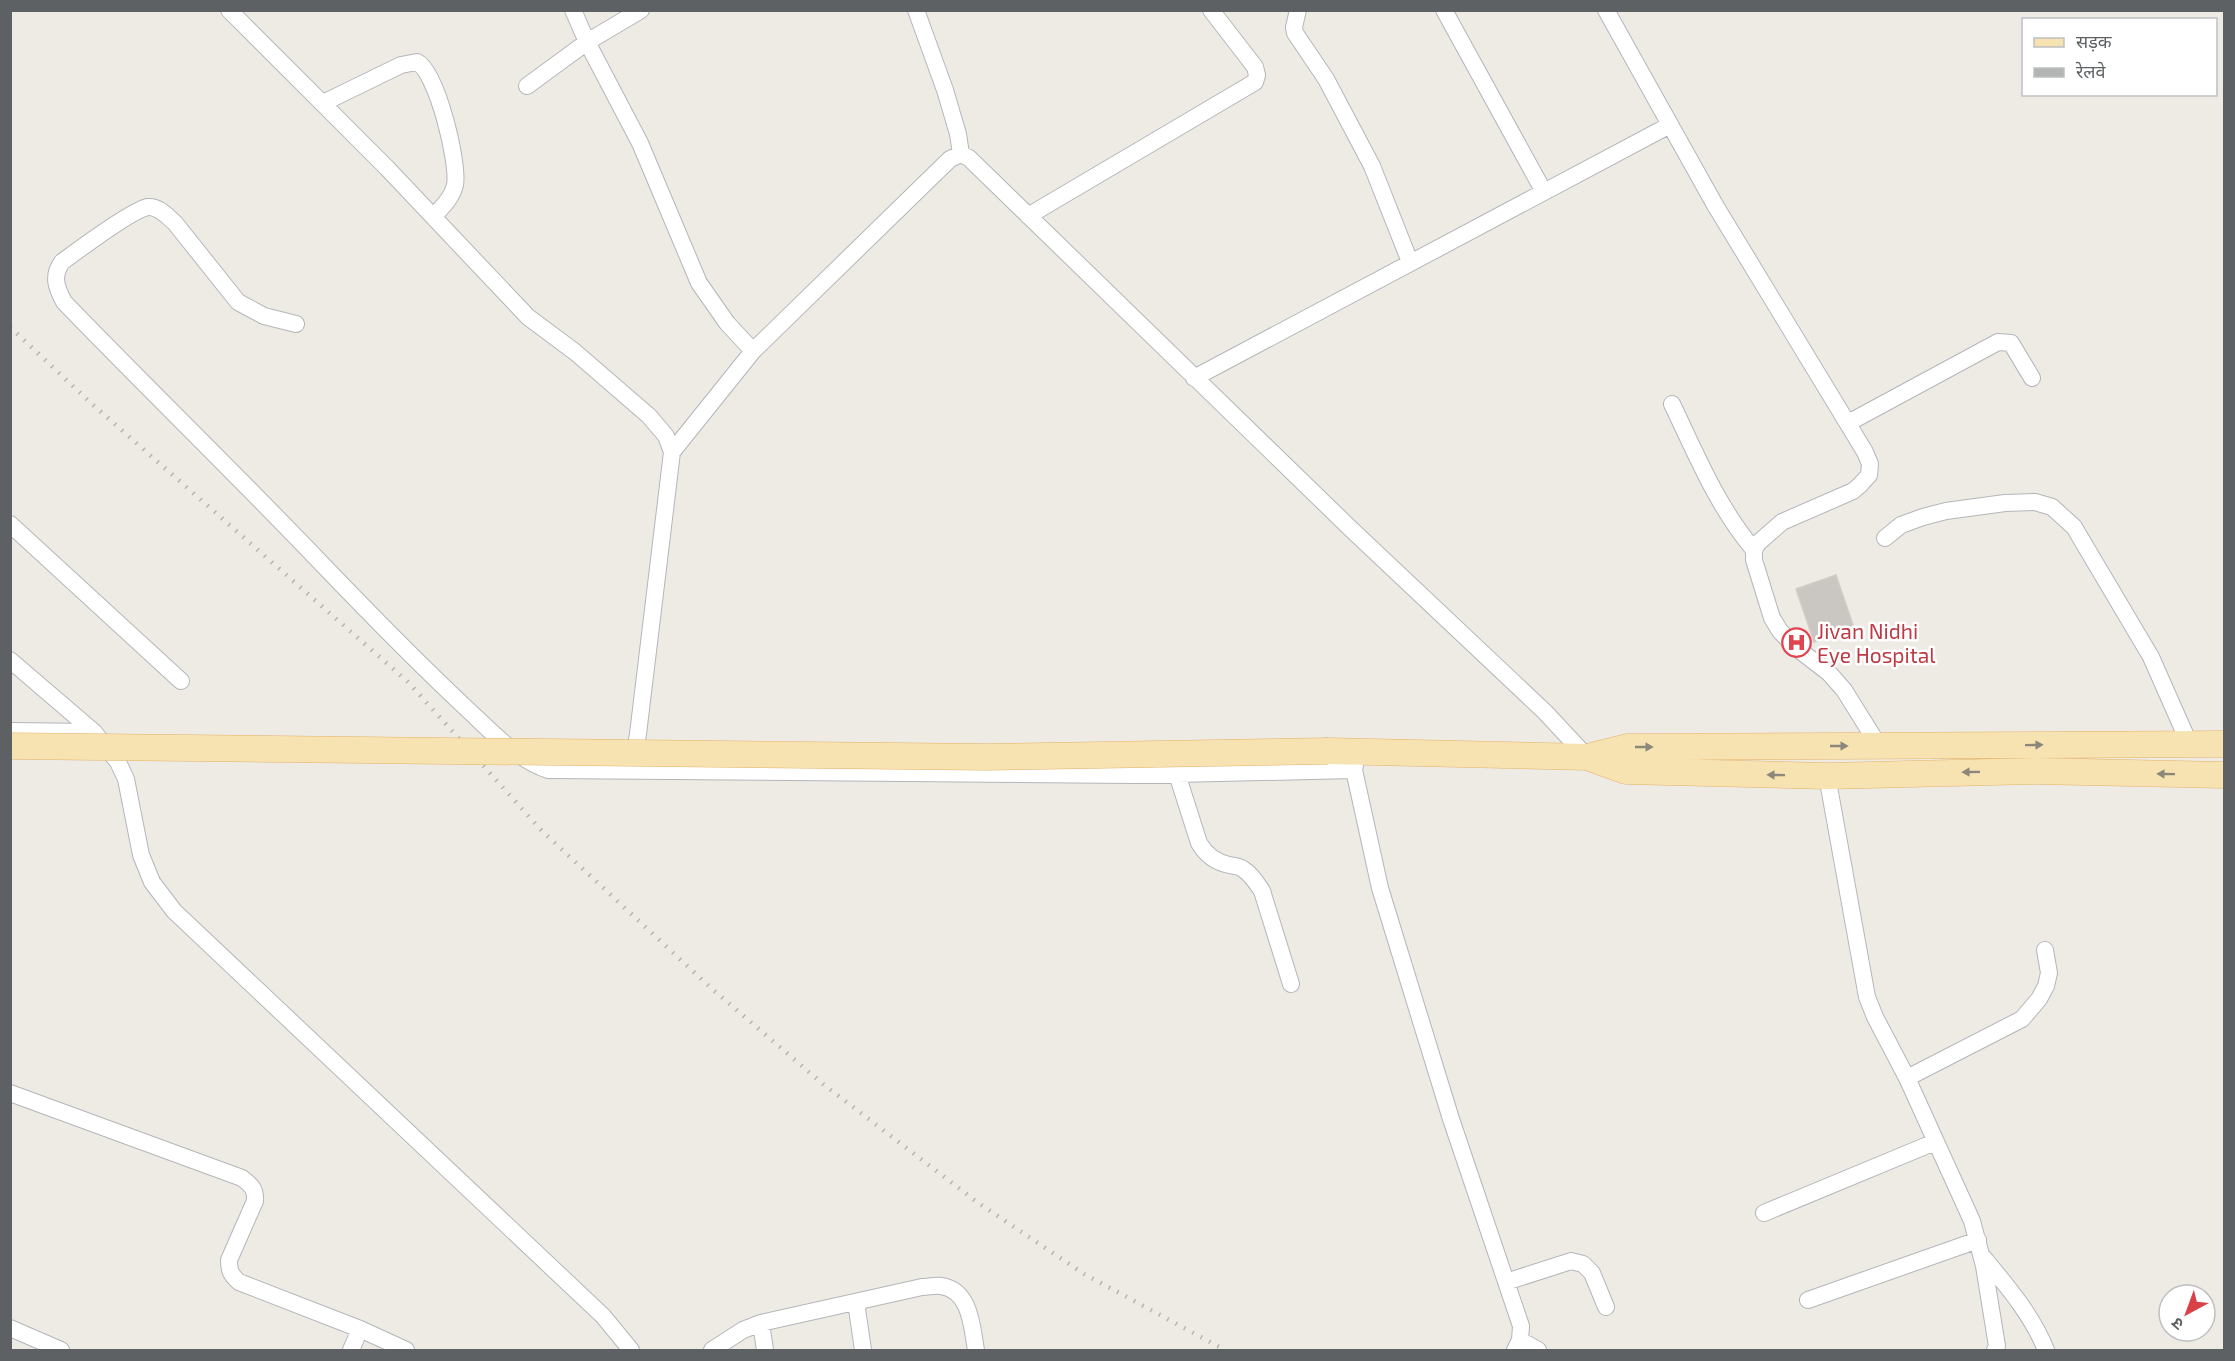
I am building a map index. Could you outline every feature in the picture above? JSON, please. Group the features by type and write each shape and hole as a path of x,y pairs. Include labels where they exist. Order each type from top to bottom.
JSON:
{"main road":[{"path":"10,746 987,757 1328,751 1356,760 1587,757 1627,747 2224,744"},
{"path":"1587,757 1626,771 1827,776 2035,771 2224,775"}],"street":[{"path":"229,10 434,216 528,317 575,352 649,416 666,436 672,453 632,771"},
{"path":"573,10 587,42 640,143 699,283 727,323 753,351"},
{"path":"527,86 587,42 641,10"},
{"path":"916,10 945,90 958,134 961,154"},
{"path":"1028,216 1255,82 1257,75 1255,67 1211,10"},
{"path":"1298,10 1295,33 1326,79 1372,166 1410,262"},
{"path":"1444,10 1544,192"},
{"path":"1606,10 1715,205 1848,423 1870,464 1869,475 1853,491 1782,522 1764,536 1754,550 1754,560 1772,618 1794,646 1829,673 1844,690 1879,746"},
{"path":"323,103 401,66 417,62 423,65 432,80 455,157 456,171 452,194 434,216"},
{"path":"1194,378 1670,125"},
{"path":"961,154 969,158 1194,378 1545,712 1587,757"},
{"path":"672,453 753,351 950,159 961,154"},
{"path":"296,324 264,316 238,302 175,223 155,208 148,207 132,214 62,262 56,270 55,281 64,302 208,446 413,658 526,761 548,770 1177,774 1356,760 1380,888 1451,1119 1521,1326 1518,1345 1538,1350"},
{"path":"1848,423 1998,342 2011,343 2032,378"},
{"path":"1672,404 1721,505 1734,526 1754,550"},
{"path":"1885,538 1901,525 1946,511 2035,502 2052,507 2074,527 2151,657 2189,743"},
{"path":"10,524 181,681"},
{"path":"10,660 94,732 107,746 126,779 141,855 152,882 174,911 603,1316 631,1350"},
{"path":"10,731 94,732"},
{"path":"1177,774 1199,843 1205,853 1212,859 1241,867 1253,877 1262,891 1291,984"},
{"path":"1827,776 1864,987 1875,1017 1907,1078 1972,1221 1980,1248 1998,1346 1995,1350"},
{"path":"1907,1078 2022,1019 2039,999 2046,986 2049,973 2045,950"},
{"path":"10,1093 242,1179 256,1192 255,1201 229,1260 232,1276 239,1282 360,1329 406,1350"},
{"path":"1764,1213 1935,1142"},
{"path":"1808,1300 1980,1248"},
{"path":"1980,1248 2038,1332 2046,1350"},
{"path":"1506,1282 1571,1261 1583,1264 1592,1273 1606,1307"},
{"path":"712,1350 742,1330 761,1323 922,1287 943,1286 958,1294 969,1310 976,1350"},
{"path":"856,1302 863,1350"},
{"path":"761,1323 765,1350"},
{"path":"10,1328 61,1350"},
{"path":"351,1350 360,1329"}],"building":[{"path":"1836,575 1854,628 1814,642 1796,589"}],"railway":[{"path":"10,327 92,404 408,682 542,831 711,988 823,1084 977,1202 1084,1274 1225,1350"}],"place":[{"name":"Jivan Nidhi Eye Hospital","path":"1796,642"}]}
